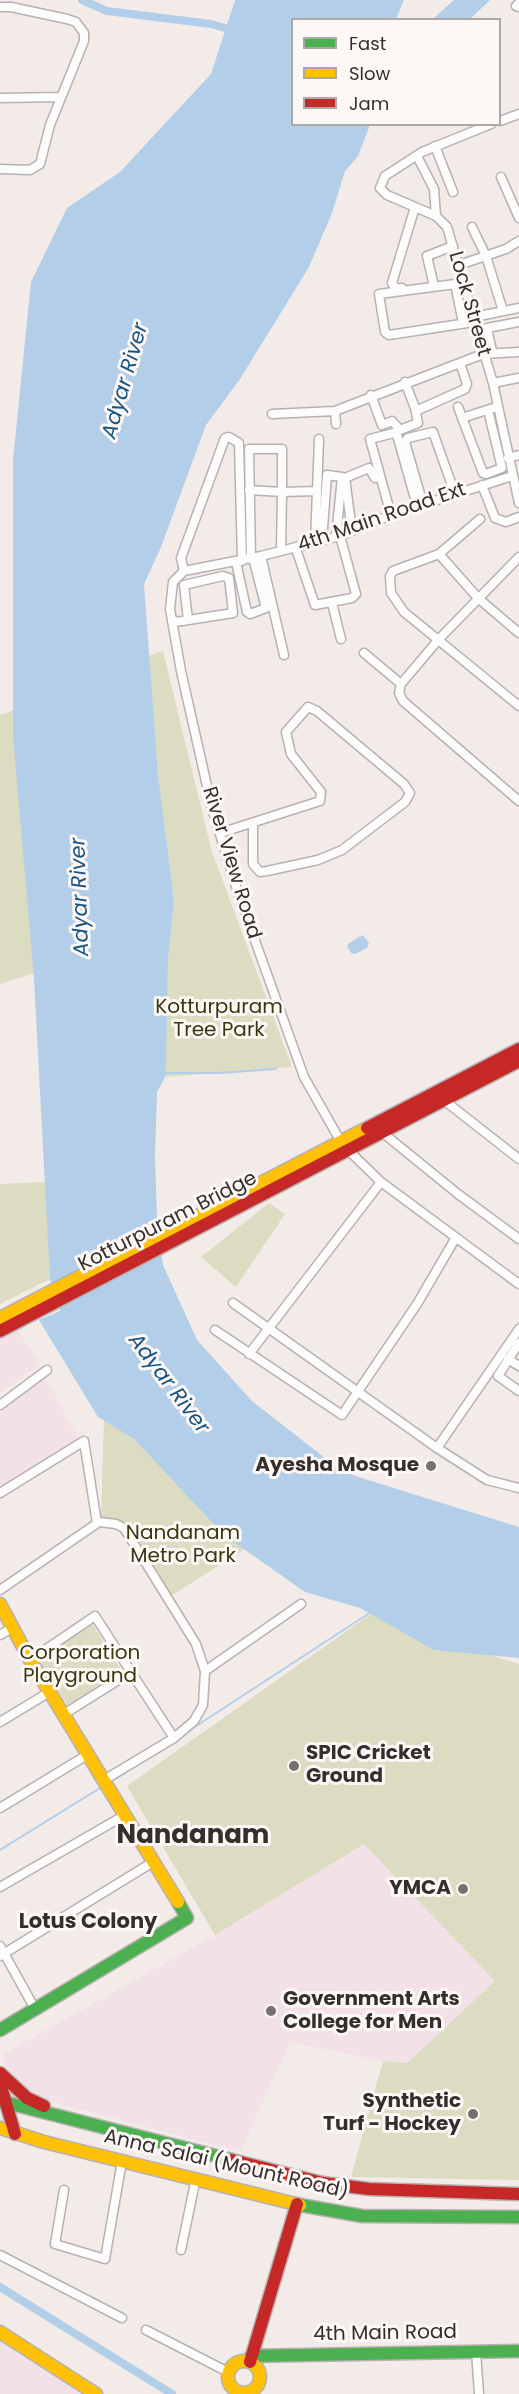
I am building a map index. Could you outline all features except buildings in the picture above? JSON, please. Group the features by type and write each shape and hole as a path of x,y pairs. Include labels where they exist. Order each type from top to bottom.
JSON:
{"main road":[{"path":"340,1149 519,1049"},
{"path":"340,1149 383,1133 519,1061"},
{"name":"Kotturpuram Bridge","path":"0,1331 9,1317 340,1149"},
{"path":"0,1604 30,1660 51,1691 87,1755 187,1918 0,2030"},
{"path":"0,2073 27,2098 61,2116"},
{"path":"0,2083 15,2134"},
{"name":"Anna Salai (Mount Road)","path":"4,2102 323,2183 369,2189 519,2194"},
{"name":"Anna Salai (Mount Road)","path":"1,2126 15,2134 122,2161 297,2204 362,2216 519,2217"},
{"path":"251,2359 235,2363 228,2372 229,2391 251,2393 259,2384 260,2373 251,2359 297,2204"},
{"path":"0,2332 96,2394"},
{"name":"4th Main Road","path":"251,2359 519,2351"}],"street":[{"path":"0,7 11,7 67,19 81,26 84,41 60,97 42,160 36,168 30,170 0,169"},
{"path":"0,98 60,97"},
{"path":"501,121 519,114"},
{"path":"417,156 434,189 436,216 387,195 380,188 385,176 417,156 435,147 487,126"},
{"path":"435,147 453,192"},
{"path":"501,177 519,218"},
{"path":"415,207 392,283 396,289 432,282 460,281"},
{"name":"Lock Street","path":"436,216 447,227 459,265 460,281 486,352 493,383 492,408 519,503"},
{"path":"472,227 486,256 503,311"},
{"path":"459,265 519,241"},
{"path":"432,282 427,256 453,246"},
{"path":"460,281 379,294 385,332 389,335 463,323 519,308"},
{"path":"460,281 463,323"},
{"path":"474,321 487,328 519,322"},
{"path":"486,352 487,328"},
{"path":"272,414 335,411 371,395 486,352 519,350"},
{"path":"415,408 465,389 467,384 460,363"},
{"path":"493,383 519,378"},
{"path":"371,395 382,425 392,422 400,430 418,423 405,382"},
{"path":"458,407 462,418 483,473 499,471 502,468 492,408 462,418"},
{"path":"335,411 336,424"},
{"path":"420,505 405,441 408,438 433,432 455,494"},
{"path":"389,516 370,439 394,433 397,435 420,505"},
{"name":"River View Road","path":"249,559 239,443 225,438 181,558 183,572 173,582 170,609 183,682 220,833 272,992 304,1077 340,1149 455,1239 519,1284"},
{"path":"318,542 319,439"},
{"path":"249,559 266,608 250,614 247,612 248,449 280,448 281,551"},
{"path":"508,458 519,455"},
{"path":"352,531 345,478 348,475 372,469 389,516"},
{"path":"297,549 311,601 318,605 332,603 356,594 338,537 342,477 327,475 318,542"},
{"name":"4th Main Road Ext","path":"183,572 297,549 338,537 420,505 512,476"},
{"path":"482,485 495,518 506,522 519,517"},
{"path":"249,490 317,491"},
{"path":"480,519 439,554 393,571 390,576 391,593 404,612 519,706"},
{"path":"439,554 478,598 519,633"},
{"path":"519,557 439,639 401,684 399,693 403,701 519,801"},
{"path":"249,559 284,655"},
{"path":"172,622 188,620 233,613 229,578 223,576 184,585 188,620"},
{"path":"332,603 341,639"},
{"path":"364,653 401,684"},
{"path":"220,833 253,823 312,806 322,798 318,787 291,754 286,732 308,707 378,762 410,793 405,802 342,850 318,860 267,871 261,872 253,864 253,823"},
{"path":"445,1101 519,1159"},
{"path":"383,1133 458,1194 519,1239"},
{"path":"249,1354 381,1182"},
{"path":"215,1330 337,1415 343,1414 417,1304 455,1239"},
{"path":"233,1303 437,1448 487,1479 519,1488"},
{"path":"437,1448 519,1329"},
{"path":"519,1343 498,1376 519,1391"},
{"path":"508,1359 519,1366"},
{"path":"0,1405 47,1370"},
{"path":"0,1493 84,1441 97,1523"},
{"path":"0,1590 97,1523 116,1524 124,1528 196,1644 205,1671 203,1705 194,1721 174,1738 104,1780"},
{"path":"205,1671 301,1604"},
{"path":"30,1660 95,1616 174,1738"},
{"path":"0,1635 12,1628"},
{"path":"64,1714 131,1671"},
{"path":"0,1722 51,1691"},
{"path":"0,1808 87,1755"},
{"path":"0,1887 125,1815"},
{"path":"35,2009 1,1952 153,1862"},
{"path":"64,2190 55,2244 105,2259 122,2161"},
{"path":"181,2250 196,2178"},
{"path":"0,2254 122,2318"},
{"path":"146,2330 228,2372"},
{"path":"476,2351 479,2394"}],"shaded area":[{"path":"16,1328 41,1364 0,1393 0,1339"},
{"path":"45,1376 79,1440 0,1488 0,1408"},
{"name":"Government Arts College for Men","path":"364,1844 495,1981 407,2063 383,2061 290,2042 240,2152 45,2100 21,2084 6,2067 2,2055 215,1935"},
{"path":"0,2335 100,2394 0,2394"}],"green space":[{"name":"Kotturpuram Tree Park","path":"163,651 211,849 292,1067 165,1077 168,959 174,901 161,810 148,656"},
{"path":"17,709 40,971 0,984 0,715"},
{"path":"47,1182 50,1279 0,1304 0,1184"},
{"path":"269,1203 285,1214 236,1287 201,1257"},
{"name":"Nandanam Metro Park","path":"104,1420 134,1439 224,1534 245,1549 171,1596 126,1525 101,1520"},
{"name":"YMCA","path":"375,1611 483,1653 519,1664 519,2180 351,2177 383,2061 407,2063 495,1981 364,1844 215,1935 127,1786"},
{"name":"Corporation Playground","path":"92,1624 122,1671 68,1706 38,1659"}],"water":[{"name":"Adyar River","path":"235,0 404,0 396,18 291,18 291,126 370,126 358,156 345,171 332,213 309,267 240,379 206,425 161,547 144,584 158,776 174,901 168,959 166,1064 165,1077 157,1092 155,1158 157,1220 163,1265 197,1340 252,1401 334,1465 355,1476 519,1527 519,1658 434,1650 360,1608 305,1592 224,1535 134,1439 98,1417 39,1320 60,1311 50,1279 34,979 13,736 13,460 31,282 67,208 120,172 211,74"},
{"path":"454,0 490,0 471,18 434,18"},
{"path":"363,935 369,943 367,948 355,954 351,953 347,947 349,943"}],"waterway":[{"path":"82,0 107,11 211,24 236,31"},
{"path":"165,1073 219,1073 276,1069"},
{"path":"187,1732 371,1612"},
{"path":"112,1781 137,1765"},
{"path":"0,1850 100,1788"},
{"path":"0,2287 172,2394"}],"traffic: fast":[{"path":"0,2030 187,1918 178,1902"},
{"path":"0,2101 232,2160"},
{"path":"300,2205 362,2216 519,2217"},
{"path":"251,2356 519,2351"}],"traffic: slow":[{"path":"0,1318 367,1128"},
{"path":"0,1604 30,1660 178,1902"},
{"path":"0,2128 44,2142 300,2205"},
{"path":"0,2332 96,2394"},
{"path":"244,2361 256,2365 260,2377 256,2389 244,2393 232,2389 228,2377 232,2365 244,2361"}],"traffic: jam":[{"path":"367,1128 519,1049"},
{"path":"0,1331 519,1061"},
{"path":"0,2073 27,2098 44,2106"},
{"path":"0,2083 15,2134"},
{"path":"232,2160 323,2183 369,2189 519,2194"},
{"path":"250,2362 297,2204"}],"place":[{"name":"Ayesha Mosque","path":"431,1466"},
{"name":"SPIC Cricket Ground","path":"294,1766"},
{"name":"YMCA","path":"463,1889"},
{"name":"Government Arts College for Men","path":"271,2011"},
{"name":"Synthetic Turf - Hockey","path":"473,2114"}],"district":[{"name":"Nandanam","path":"193,1836"},
{"name":"Lotus Colony","path":"88,1923"}]}
